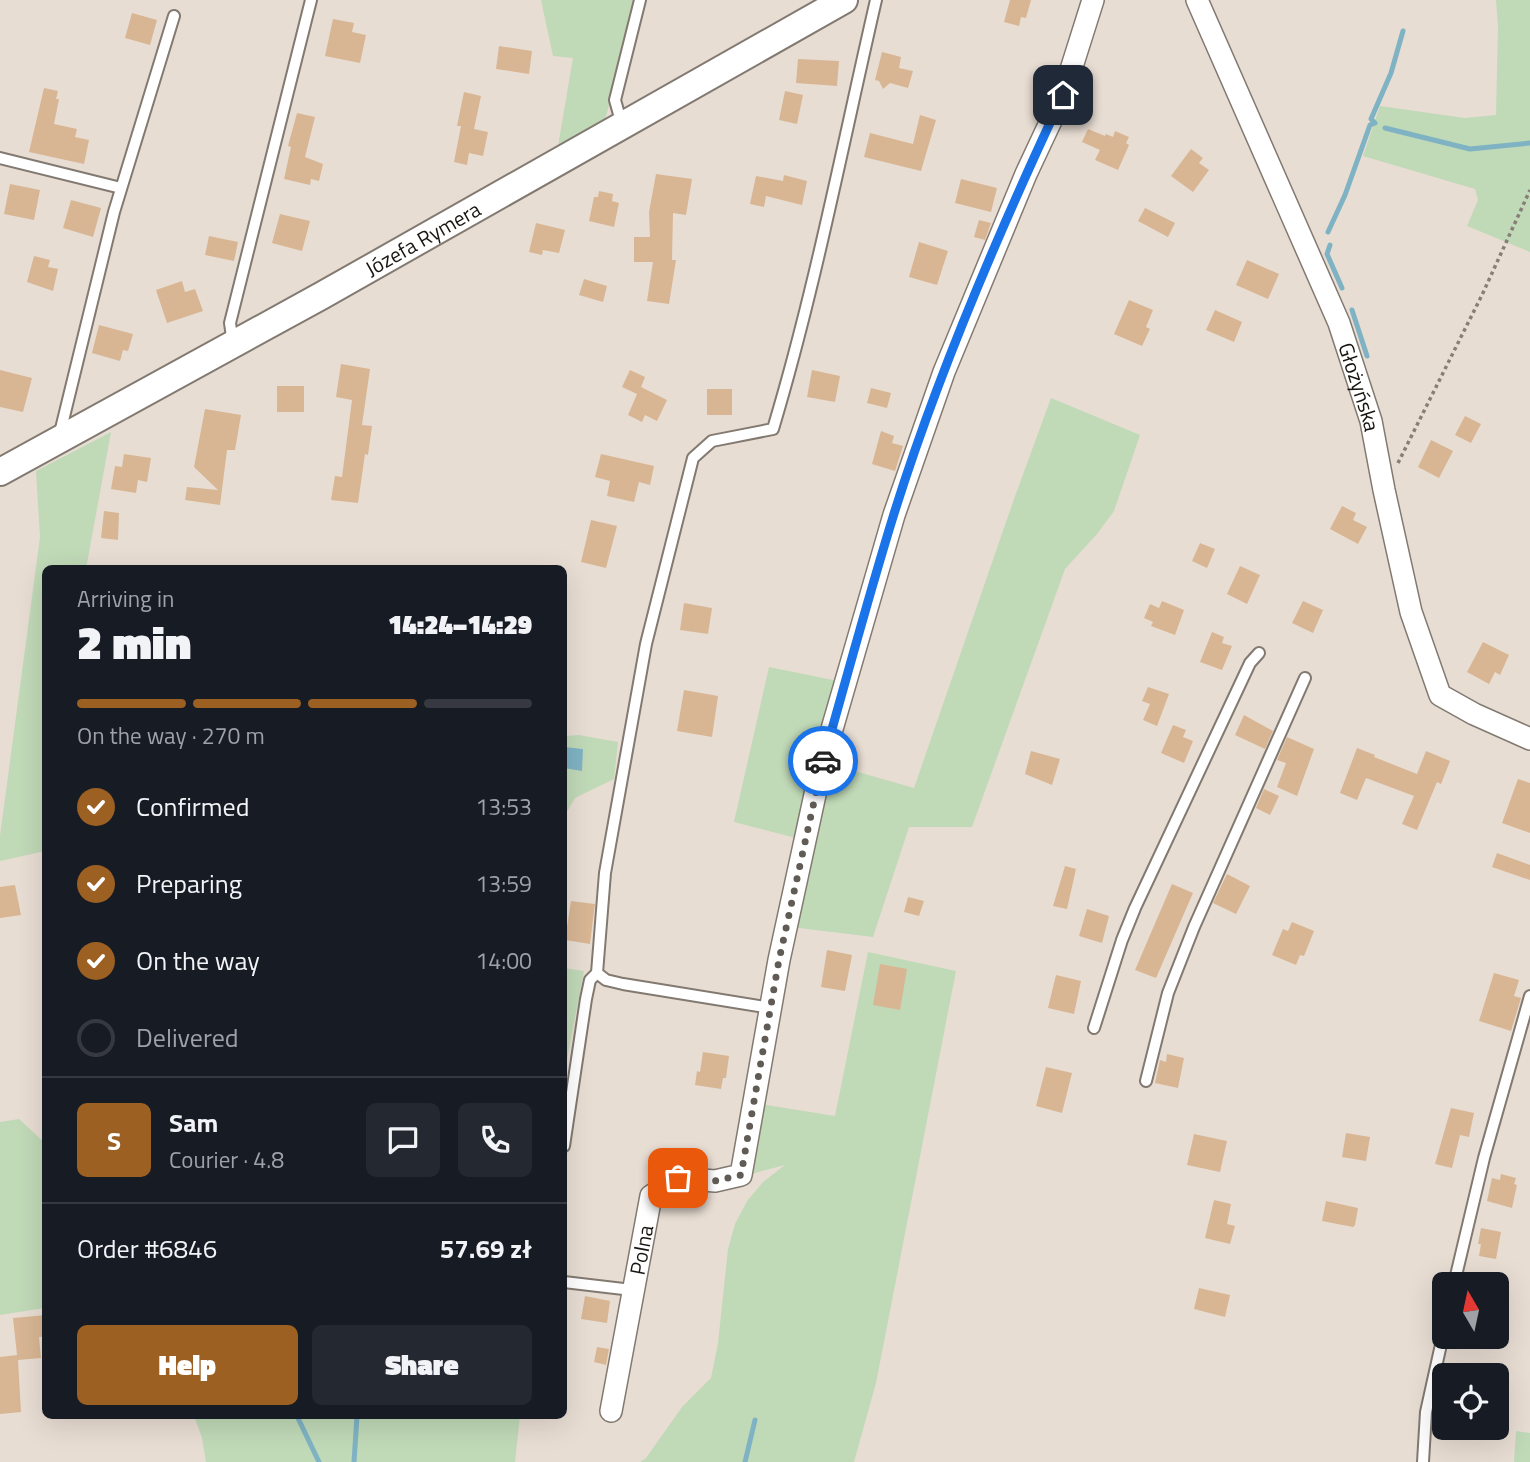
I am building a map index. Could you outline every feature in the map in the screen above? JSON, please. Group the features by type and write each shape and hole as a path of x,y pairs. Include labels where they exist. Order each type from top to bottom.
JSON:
{"street":[{"name":"Józefa Rymera","path":"0,472 844,0"},
{"name":"Polna","path":"611,1411 650,1196 678,1178 715,1181 741,1175 771,1008 821,767 894,515 944,372 1026,174 1063,95 1093,0"},
{"name":"Głożyńska","path":"1197,0 1339,323 1371,421 1411,612 1440,695 1474,714 1530,739"}],"lane":[{"path":"233,344 230,323 311,0"},
{"path":"622,125 615,100 640,0"},
{"path":"567,1126 588,989 590,980 597,973 605,873 646,644 693,458 712,441 772,429 785,388 876,0"},
{"path":"58,440 121,188 174,16"},
{"path":"0,158 121,188"},
{"path":"1094,1028 1135,908 1250,663 1259,653"},
{"path":"1146,1081 1168,993 1305,678"},
{"path":"597,973 606,980 623,984 771,1008"},
{"path":"1457,1272 1488,1146 1530,996"},
{"path":"567,1282 632,1290"},
{"path":"1423,1462 1426,1412 1440,1349"}],"path":[{"path":"1384,490 1482,295 1530,190"}],"green space":[{"path":"541,0 639,0 604,123 558,146 573,58 553,56"},
{"path":"1496,0 1530,0 1530,252 1467,226 1478,200 1475,189 1363,156 1380,106 1465,118 1496,115"},
{"path":"1051,398 1140,435 1114,511 1065,569 972,827 909,827 873,937 791,927 830,764 914,788"},
{"path":"111,432 87,565 42,565 42,852 0,861 0,836 40,537 36,471"},
{"path":"769,667 838,681 800,839 734,822"},
{"path":"579,735 618,742 614,779 575,798 567,811 567,736"},
{"path":"868,952 956,971 876,1383 854,1462 640,1462 646,1458 682,1407 711,1378 718,1343 728,1249 735,1224 747,1201 763,1182 785,1165 747,1175 761,1104 835,1116"},
{"path":"567,968 584,971 567,1059"},
{"path":"19,1119 42,1140 42,1308 0,1315 0,1122"},
{"path":"195,1419 520,1419 515,1462 206,1462"},
{"path":"1516,1431 1530,1433 1530,1462 1514,1462"}],"water":[{"path":"567,747 583,749 582,771 567,768"}],"building":[{"path":"1010,0 1031,0 1026,18 1021,17 1019,26 1004,22"},
{"path":"132,13 157,20 150,45 125,38"},
{"path":"333,19 354,23 352,32 366,35 360,63 325,56"},
{"path":"499,46 532,51 529,74 496,69"},
{"path":"882,52 901,57 899,68 913,71 908,88 890,83 883,89 879,81 875,80"},
{"path":"798,59 839,61 837,86 796,83"},
{"path":"44,88 58,91 54,124 77,129 75,137 89,140 84,164 29,152"},
{"path":"785,91 803,95 797,124 779,120"},
{"path":"464,92 481,96 474,129 488,132 483,156 469,153 467,165 454,162 461,126 457,126"},
{"path":"297,113 315,117 305,157 323,164 319,181 311,179 310,185 284,179 291,147 288,146"},
{"path":"920,115 936,120 921,171 864,157 870,133 913,144"},
{"path":"1088,129 1105,136 1106,134 1113,137 1115,131 1129,137 1126,143 1129,145 1118,170 1095,160 1100,150 1082,142"},
{"path":"1191,149 1203,158 1199,163 1209,170 1193,192 1171,176"},
{"path":"656,174 692,179 686,215 673,213 672,260 676,260 669,304 647,301 653,262 634,262 634,237 650,237 649,212"},
{"path":"784,175 807,181 802,205 766,196 764,207 750,204 756,176 783,181"},
{"path":"961,179 997,188 991,212 955,203"},
{"path":"10,184 40,190 34,220 4,214"},
{"path":"599,191 613,194 612,201 619,203 614,227 589,221 594,197 598,197"},
{"path":"71,200 101,208 93,237 63,228"},
{"path":"1145,208 1175,223 1168,237 1138,221"},
{"path":"280,214 310,221 302,251 272,243"},
{"path":"979,220 991,223 985,240 974,237"},
{"path":"536,223 565,230 559,253 543,250 542,255 529,252"},
{"path":"209,236 238,242 234,261 205,255"},
{"path":"919,242 948,251 937,285 909,277"},
{"path":"34,256 50,260 48,267 58,269 53,291 27,282"},
{"path":"1247,260 1279,274 1268,299 1236,285"},
{"path":"584,279 607,286 603,302 579,295"},
{"path":"182,281 185,292 195,289 203,311 167,323 156,290"},
{"path":"1129,300 1153,310 1146,327 1150,329 1142,346 1114,334"},
{"path":"1215,310 1242,322 1234,342 1206,330"},
{"path":"99,325 133,334 128,351 123,350 120,361 92,353"},
{"path":"341,364 370,369 362,425 372,426 358,503 331,500 335,476 342,477 352,400 336,397"},
{"path":"0,370 32,378 23,412 0,407"},
{"path":"630,370 645,377 641,387 667,400 657,421 645,415 642,422 628,415 637,394 622,387"},
{"path":"812,370 840,376 835,402 807,397"},
{"path":"277,386 304,386 304,412 277,412"},
{"path":"871,388 891,393 887,408 867,403"},
{"path":"707,389 732,389 732,415 707,415"},
{"path":"205,409 241,415 235,450 227,450 220,505 185,500 187,487 218,490 194,467"},
{"path":"1465,416 1481,424 1471,443 1455,435"},
{"path":"881,431 894,436 892,443 903,446 895,471 872,464"},
{"path":"1431,440 1453,451 1439,478 1418,467"},
{"path":"124,454 151,458 147,482 138,480 136,493 111,489 115,466 122,467"},
{"path":"601,454 654,466 650,485 639,482 634,502 607,496 610,481 595,477"},
{"path":"1342,506 1356,513 1353,520 1367,527 1358,544 1330,529"},
{"path":"104,511 119,513 118,540 101,538"},
{"path":"591,520 617,526 606,568 581,562"},
{"path":"1200,543 1215,549 1207,568 1192,561"},
{"path":"1240,566 1260,575 1247,604 1227,594"},
{"path":"1162,601 1184,610 1175,635 1151,626 1153,622 1144,618 1150,604 1159,608"},
{"path":"1303,601 1323,610 1313,633 1292,623"},
{"path":"684,603 712,608 708,634 680,630"},
{"path":"1212,632 1224,637 1222,643 1232,646 1222,670 1200,662"},
{"path":"1483,642 1509,655 1500,675 1495,672 1489,684 1467,672"},
{"path":"1148,687 1169,694 1157,726 1143,720 1150,704 1142,701"},
{"path":"684,690 718,696 712,737 677,731"},
{"path":"1244,715 1273,731 1265,749 1235,735"},
{"path":"1173,725 1186,730 1183,737 1193,741 1184,763 1161,753"},
{"path":"1287,737 1314,749 1297,796 1277,787 1286,763 1277,760"},
{"path":"1357,748 1417,774 1426,751 1450,761 1441,784 1437,782 1417,830 1402,824 1414,796 1366,778 1357,800 1340,793"},
{"path":"1031,751 1060,759 1052,785 1025,774"},
{"path":"1518,779 1530,783 1530,833 1502,823"},
{"path":"1264,789 1279,796 1270,815 1256,808"},
{"path":"1497,853 1530,865 1530,880 1492,867"},
{"path":"1065,866 1076,869 1067,909 1053,906"},
{"path":"1227,874 1250,886 1236,914 1213,903"},
{"path":"1172,884 1193,893 1156,978 1135,970"},
{"path":"15,885 21,915 0,918 0,887"},
{"path":"908,897 924,901 919,916 904,912"},
{"path":"571,901 595,904 590,944 567,940"},
{"path":"1087,909 1109,916 1102,943 1079,936"},
{"path":"1292,922 1314,931 1304,956 1300,955 1296,965 1272,955 1283,929 1288,931"},
{"path":"827,950 852,955 845,991 821,987"},
{"path":"880,964 907,969 900,1010 873,1005"},
{"path":"1494,973 1519,980 1514,996 1521,998 1511,1031 1479,1021"},
{"path":"1056,975 1081,981 1074,1014 1048,1008"},
{"path":"703,1052 729,1056 726,1078 723,1078 721,1089 695,1085"},
{"path":"1167,1054 1184,1058 1178,1088 1155,1083 1160,1060 1166,1062"},
{"path":"1046,1067 1072,1073 1062,1113 1036,1106"},
{"path":"1451,1108 1474,1113 1469,1137 1460,1135 1452,1168 1435,1164"},
{"path":"1346,1133 1370,1137 1366,1161 1342,1157"},
{"path":"1194,1134 1227,1141 1220,1172 1187,1165"},
{"path":"1501,1174 1516,1178 1512,1208 1487,1201 1492,1178 1500,1180"},
{"path":"1214,1200 1231,1204 1227,1224 1235,1226 1230,1244 1205,1238"},
{"path":"1326,1201 1358,1208 1355,1225 1353,1227 1322,1221"},
{"path":"1481,1228 1501,1232 1496,1259 1479,1256"},
{"path":"1199,1288 1230,1295 1225,1317 1194,1309"},
{"path":"585,1296 610,1301 607,1323 581,1319"},
{"path":"42,1315 42,1337 39,1337 41,1358 18,1360 21,1412 0,1414 0,1357 17,1355 13,1318"},
{"path":"597,1347 609,1349 606,1365 594,1362"}],"waterway":[{"path":"1328,232 1345,195 1370,125 1375,123 1371,119 1391,73 1403,31"},
{"path":"1385,128 1470,149 1530,143"},
{"path":"1330,245 1327,254 1342,288"},
{"path":"1352,310 1367,356"},
{"path":"298,1419 319,1462"},
{"path":"354,1462 357,1419"},
{"path":"745,1462 755,1420"}],"way so far":[{"path":"678,1178 715,1181 741,1175 779,960 823,761"}],"route":[{"path":"823,761 894,515 944,372 1026,174 1063,95"}]}
